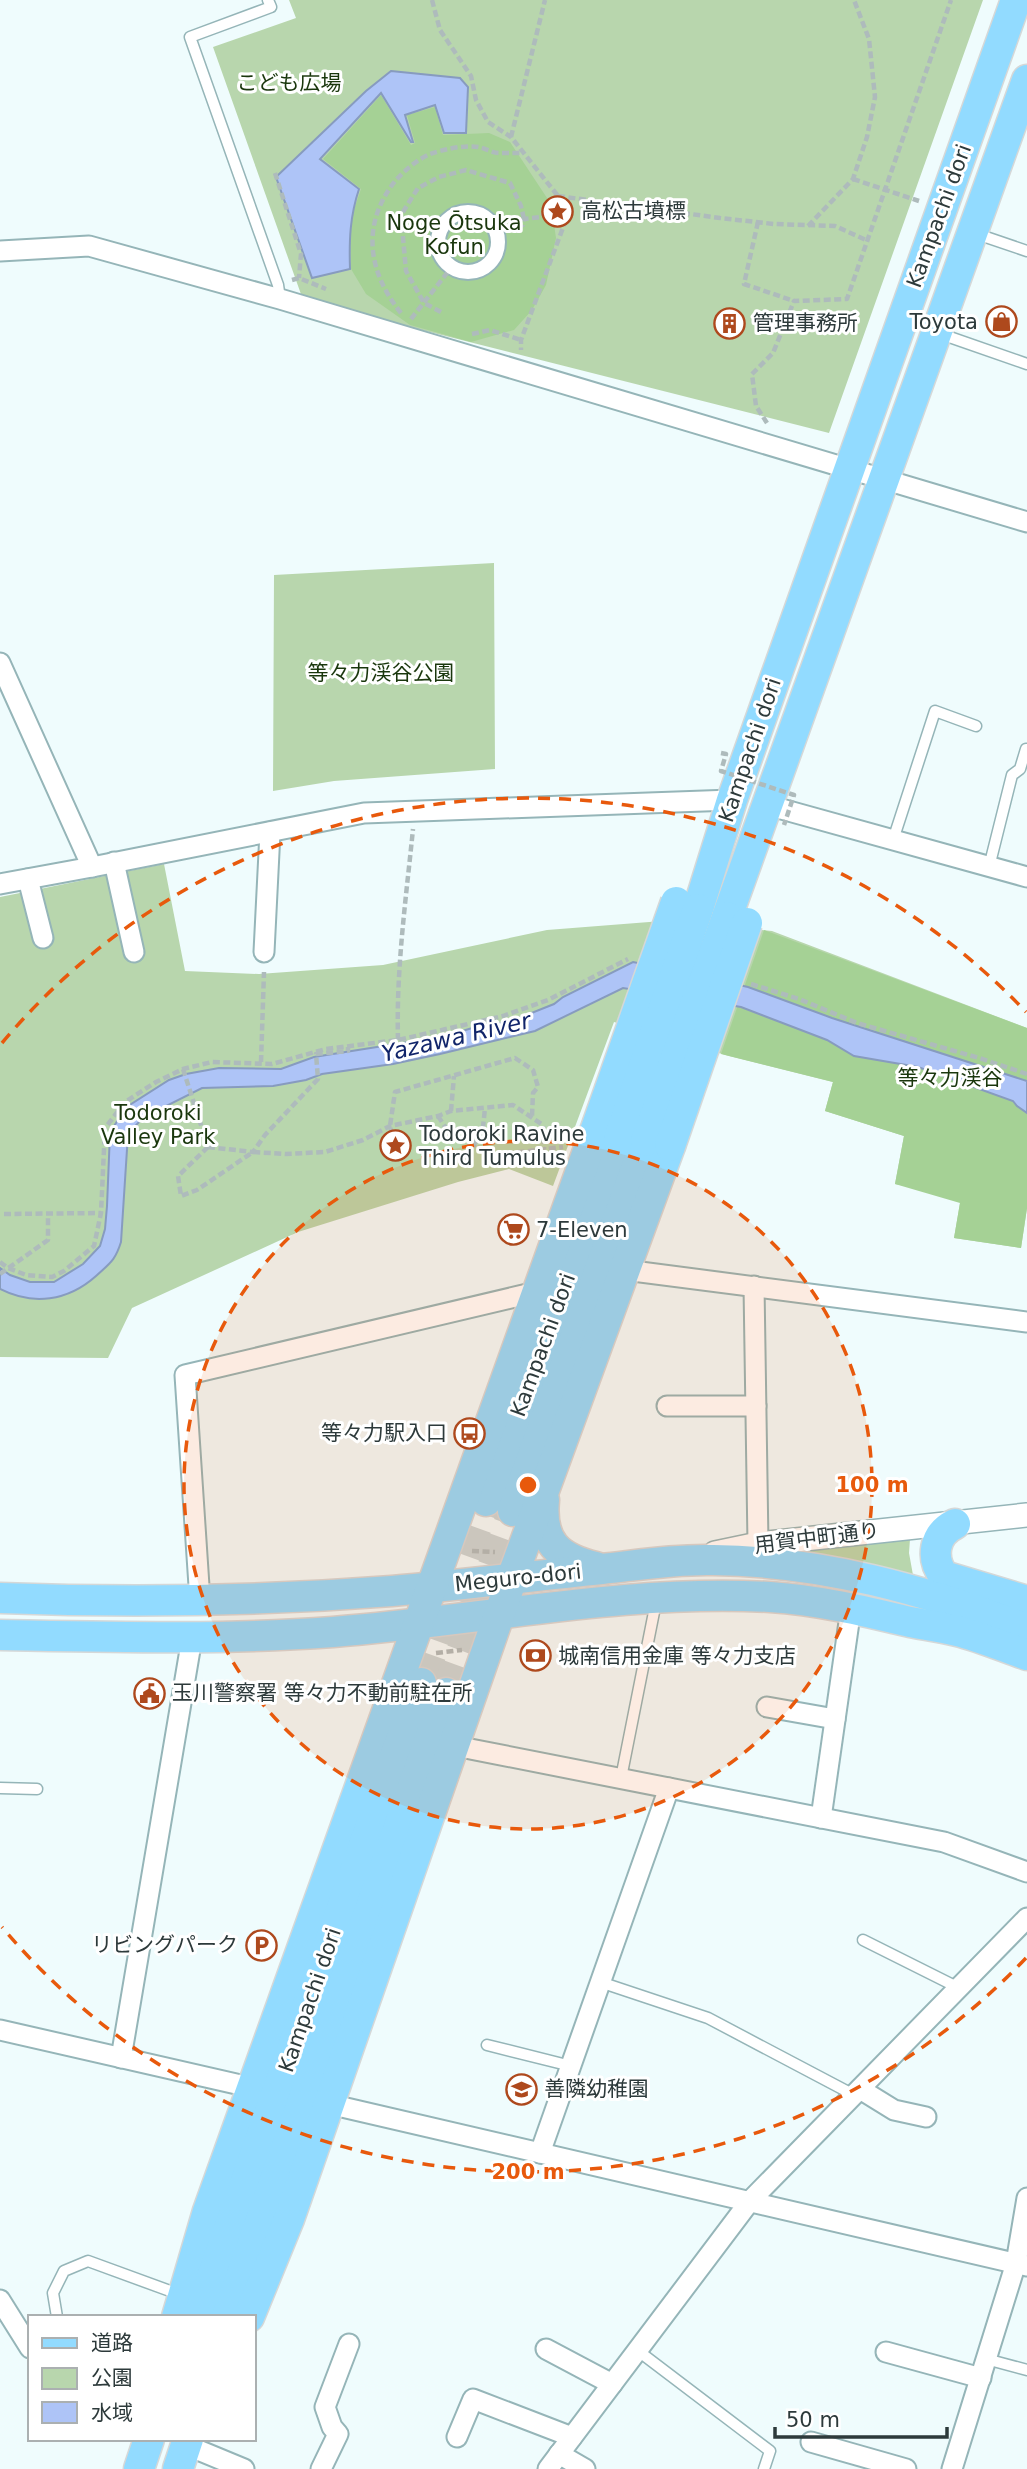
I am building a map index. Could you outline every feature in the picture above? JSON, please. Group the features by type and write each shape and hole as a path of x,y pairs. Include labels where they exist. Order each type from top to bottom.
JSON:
{"main road":[{"name":"Kampachi dori","path":"499,1506 620,1142 687,905 732,800 1016,0"},
{"name":"Kampachi dori","path":"620,1142 737,920 753,848 776,815 884,479 973,233 1022,111 1027,80"},
{"path":"250,2315 289,2219 512,1578 625,1270 620,1142"},
{"path":"185,2310 208,2211 536,1292 620,1142"},
{"path":"545,1489 544,1520 552,1546 574,1561 604,1569"},
{"path":"955,1524 942,1533 935,1549 937,1565 963,1593 1027,1601"},
{"name":"Meguro-dori","path":"0,1598 274,1600 431,1587 681,1560 738,1560 806,1567 963,1593 1027,1629"},
{"name":"Meguro-dori","path":"0,1635 192,1638 333,1632 657,1598 771,1597 851,1608 957,1631 1027,1654"},
{"path":"910,1622 952,1647 1027,1674"},
{"name":"Kampachi dori","path":"185,2310 434,1688 227,2315"},
{"path":"139,2469 148,2441"}],"street":[{"path":"461,212 484,216 493,224 497,235 498,247 494,259 474,272 462,273 451,268 438,249 442,226 450,217 461,212"},
{"path":"0,251 89,246 280,299 1027,522"},
{"path":"0,663 92,867"},
{"path":"0,884 364,813 732,800"},
{"path":"776,815 893,840 1027,877"},
{"path":"264,956 270,832"},
{"path":"114,862 134,952"},
{"path":"28,879 43,939"},
{"path":"625,1270 1027,1322"},
{"path":"754,1286 758,1544"},
{"path":"200,1601 185,1375 536,1292"},
{"path":"667,1406 756,1406"},
{"name":"用賀中町通り","path":"681,1560 758,1544 1027,1515"},
{"path":"821,1818 851,1608"},
{"path":"121,2058 192,1638"},
{"path":"767,1707 835,1719"},
{"path":"455,1746 944,1842 1027,1872"},
{"path":"540,2153 669,1788"},
{"path":"554,2461 750,2202 1027,1919"},
{"path":"0,2030 254,2088"},
{"path":"857,2092 894,2110 926,2117"},
{"path":"329,2104 1021,2264"},
{"path":"952,2469 986,2359 1021,2264 1027,2198"},
{"path":"0,2300 28,2345"},
{"path":"321,2469 338,2434 332,2427 325,2407 349,2344"},
{"path":"546,2349 612,2384"},
{"path":"886,2351 981,2378"},
{"path":"457,2437 473,2399 572,2437"},
{"path":"811,2442 906,2469"},
{"path":"185,2448 244,2469"},
{"path":"554,2461 573,2469"},
{"path":"554,2461 584,2469"}],"lane":[{"path":"268,0 271,7 190,37 278,285 280,299"},
{"path":"973,233 1027,251"},
{"path":"937,333 1027,364"},
{"path":"893,840 934,711 976,726"},
{"path":"989,867 1012,775 1020,769 1026,749"},
{"path":"621,1778 657,1598"},
{"path":"0,1788 37,1789"},
{"path":"863,1940 959,1988"},
{"path":"600,1982 708,2018 857,2092"},
{"path":"488,2045 571,2066"},
{"path":"57,2315 53,2293 64,2271 88,2261 185,2310"},
{"path":"637,2350 770,2451 765,2469"},
{"path":"986,2359 1027,2370"}],"path":[{"path":"432,0 440,30 471,76 476,100 488,122 511,137 558,197 564,225 522,340 520,371"},
{"path":"808,226 853,179 867,137 875,97 869,39 854,0"},
{"path":"758,222 744,284 794,301 847,299 951,0"},
{"path":"511,137 544,1"},
{"path":"400,312 387,293 375,264 372,230 383,196 404,171 427,155 455,148 479,147 496,153 522,153"},
{"path":"441,312 424,303 406,271 401,215 418,188 439,177 466,170 510,183 521,206 523,225 497,235"},
{"path":"275,173 301,254 299,278"},
{"path":"853,179 922,202"},
{"path":"558,197 758,222 835,226 866,240"},
{"path":"524,219 541,217 558,197"},
{"path":"410,320 451,268"},
{"path":"769,427 756,406 752,374 773,352 794,301"},
{"path":"721,753 726,754 721,771 794,795 776,815"},
{"path":"398,1040 399,962 415,812"},
{"path":"261,1062 264,956"},
{"path":"0,1262 26,1275 52,1277 64,1271 94,1246 101,1213 105,1128 125,1102 183,1069 212,1062 272,1064 326,1049 398,1040 503,1016 548,1000 638,956"},
{"path":"750,984 799,999 857,1023 1027,1074"},
{"path":"208,1147 178,1176 181,1196 197,1190 253,1152 265,1135 318,1079 316,1054 348,1051 348,1047"},
{"path":"395,1145 390,1126 395,1092 515,1058 533,1070 538,1087 533,1093 532,1117"},
{"path":"183,1069 208,1147"},
{"path":"451,1111 454,1076"},
{"path":"208,1147 285,1154 325,1152 363,1140 390,1126 451,1111 513,1105 543,1125 544,1149"},
{"path":"473,1147 483,1126 485,1108"},
{"path":"439,1116 452,1136 495,1155 620,1142"},
{"path":"4,1214 101,1213"},
{"path":"0,1274 48,1240 48,1215"}],"green space":[{"name":"こども広場","path":"289,0 983,0 829,433 398,324 302,297 213,47 296,18"},
{"name":"Noge Ōtsuka Kofun","path":"381,95 411,145 415,143 407,115 435,107 443,135 489,133 510,142 551,204 556,238 546,285 532,310 514,330 471,342 410,325 366,294 351,269 350,236 353,212 361,189 323,159"},
{"name":"等々力渓谷公園","path":"494,563 495,769 334,781 273,791 274,575"},
{"name":"Todoroki Valley Park","path":"164,864 185,971 259,974 383,965 547,930 662,921 772,931 1027,1028 1027,1208 1021,1248 954,1238 961,1197 895,1184 904,1136 825,1111 833,1082 729,1056 614,1022 553,1186 509,1169 458,1182 298,1232 132,1308 108,1358 0,1357 0,897"},
{"name":"等々力渓谷","path":"764,930 1027,1028 1027,1208 1021,1248 954,1238 960,1203 895,1184 904,1136 825,1111 833,1082 721,1054"},
{"path":"910,1539 909,1553 913,1575 808,1552 810,1549"}],"water":[{"path":"391,71 460,78 468,87 466,133 444,133 435,105 405,115 411,142 381,93 320,159 359,189 351,228 350,269 312,278 276,177 366,91"},
{"name":"Yazawa River","path":"633,962 748,987 832,1018 1027,1081 1027,1113 1013,1101 918,1067 854,1056 827,1040 741,1007 623,988 535,1031 440,1054 322,1074 273,1086 202,1088 156,1111 139,1122 128,1134 121,1242 117,1254 108,1265 85,1284 62,1296 25,1298 0,1289 0,1268 10,1275 30,1282 54,1282 83,1264 100,1246 105,1229 110,1133 125,1108 169,1080 219,1068 281,1069 314,1057 446,1036 482,1025 509,1022 554,1004"}],"tunnel":[{"path":"421,1683 486,1501"},
{"path":"446,1693 513,1511"}],"place":[{"name":"高松古墳標","path":"558,211"},
{"name":"Toyota","path":"1001,322"},
{"name":"管理事務所","path":"730,323"},
{"name":"Todoroki Ravine Third Tumulus","path":"396,1146"},
{"name":"7-Eleven","path":"513,1230"},
{"name":"等々力駅入口","path":"470,1433"},
{"name":"城南信用金庫 等々力支店","path":"535,1656"},
{"name":"玉川警察署 等々力不動前駐在所","path":"149,1693"},
{"name":"リビングパーク","path":"261,1945"},
{"name":"善隣幼稚園","path":"521,2089"}]}
